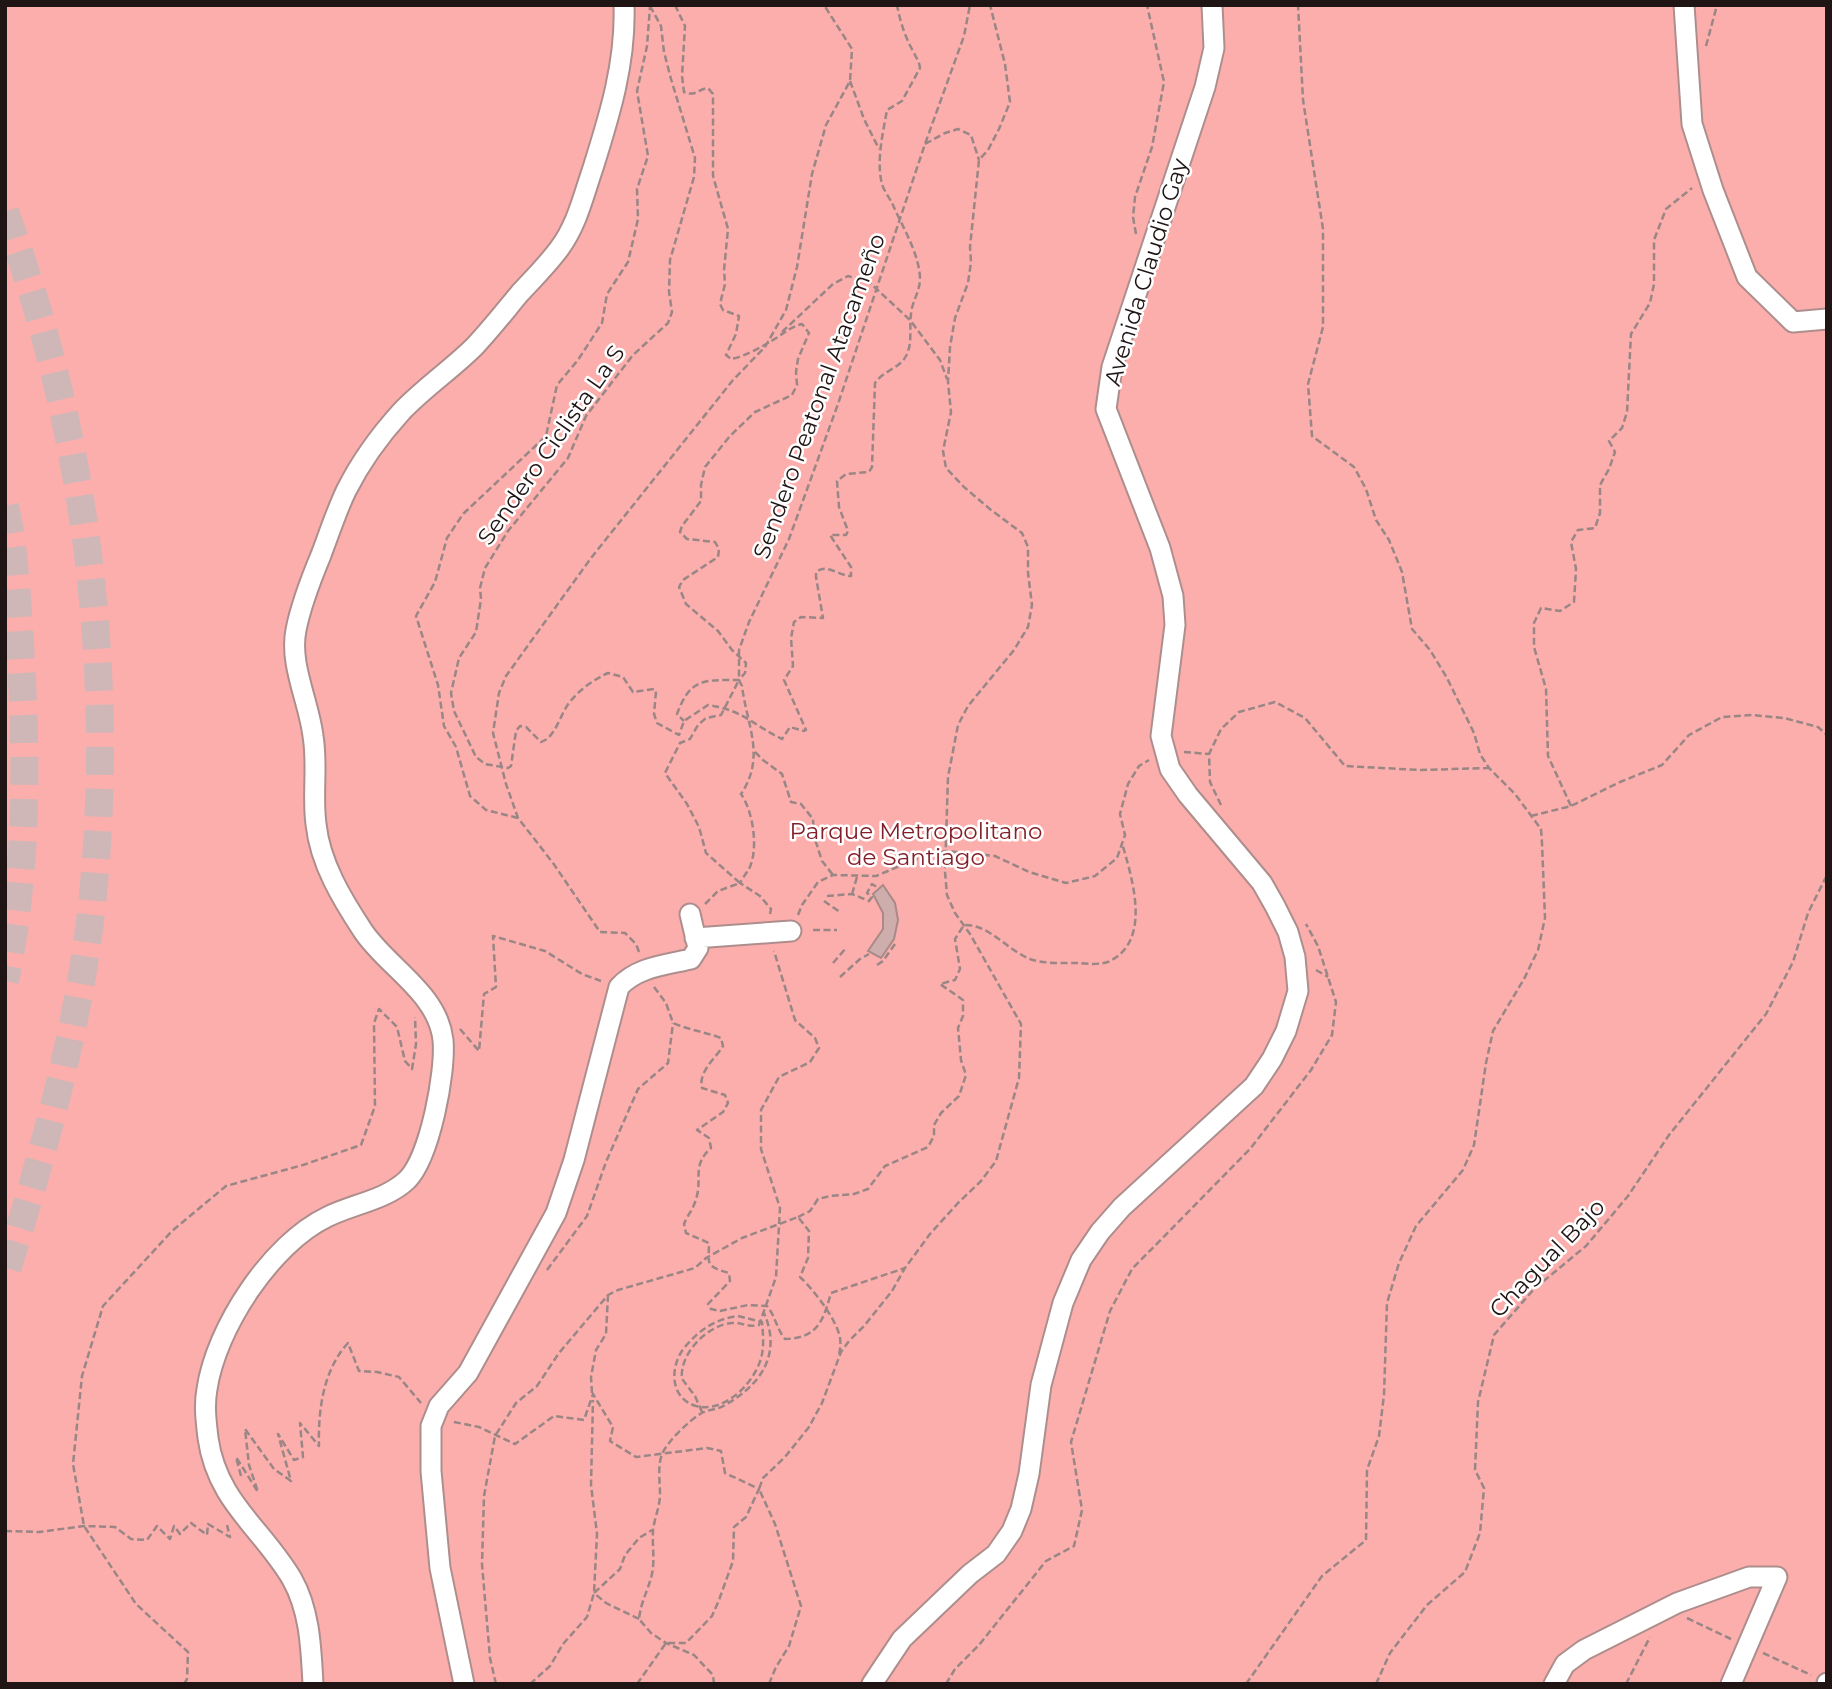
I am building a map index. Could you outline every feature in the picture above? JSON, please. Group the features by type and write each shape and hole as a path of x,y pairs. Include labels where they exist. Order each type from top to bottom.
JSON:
{"street":[{"path":"313,1684 312,1650 301,1599 291,1578 237,1508 218,1477 210,1452 205,1417 207,1388 223,1337 255,1284 292,1241 331,1214 379,1197 403,1184 418,1167 429,1137 440,1079 443,1042 440,1026 430,1005 367,937 338,892 321,848 316,823 314,741 294,650 295,633 310,583 346,490 367,455 401,413 477,345 558,250 575,224 612,105 623,56 624,5"},
{"name":"Avenida Claudio Gay","path":"872,1684 902,1639 970,1574 996,1554 1012,1531 1021,1509 1029,1474 1041,1385 1063,1303 1081,1261 1100,1232 1122,1207 1254,1086 1272,1059 1294,1010 1298,991 1295,957 1288,932 1262,883 1170,769 1161,736 1175,625 1173,596 1160,548 1106,409 1111,367 1205,87 1214,48 1212,5"},
{"path":"1684,5 1692,124 1713,190 1747,277 1793,322 1827,319"},
{"path":"464,1684 440,1567 430,1440 436,1412 468,1373 556,1213 574,1160 619,988 628,977 691,959 698,948 691,914"},
{"path":"695,937 791,931"},
{"path":"1554,1684 1565,1664 1584,1650 1666,1608 1749,1577 1777,1577 1731,1684"}],"path":[{"path":"675,5 685,26 682,76 684,92 689,95 696,94 708,88 713,94 713,176 728,229 725,284 720,304 723,310 739,316 736,334 726,355 731,359 742,357 794,326 802,324 809,333 798,359 797,385 792,395 755,412 730,436 705,467 701,501 680,532 687,539 715,542 719,549 718,557 683,580 679,587 685,604 718,631 746,663 745,673 738,680 720,715 706,718 698,725 690,739 676,747 665,773 699,827 706,853 740,883 760,895 771,908 769,933 795,1020 815,1038 819,1048 810,1062 779,1077 761,1110 761,1149 780,1208 776,1277 762,1322 762,1355 753,1376 727,1401 714,1406 700,1406 681,1396 673,1373 678,1356 693,1337 723,1318 738,1316 762,1322"},
{"path":"824,5 852,49 850,81 864,119 880,151"},
{"path":"501,767 508,768 512,763 517,728 526,727 541,742 548,739 565,709 579,692 608,673 623,677 632,692 654,689 654,714 657,723 679,734 684,721 708,705 748,717 782,739 790,727 806,730 784,680 793,666 791,638 794,622 802,617 823,618 816,578 816,572 820,568 851,576 851,567 830,535 846,535 848,531 839,507 837,481 846,474 869,472 872,467 876,383 888,370 900,365 906,356 911,344 912,303 918,293 920,278 912,249 882,185 880,151 887,110 902,101 920,68 899,18 897,5"},
{"name":"Sendero Peatonal Atacameño","path":"740,883 750,867 754,826 749,805 741,794 751,776 755,752 738,680 738,655 749,622 789,538 801,499 838,404 964,36 970,5"},
{"path":"979,160 988,150 1010,102 1005,64 990,5"},
{"path":"1137,240 1133,217 1135,197 1152,147 1164,82 1147,5"},
{"path":"1247,1684 1322,1576 1366,1540 1367,1470 1379,1436 1384,1395 1387,1303 1399,1263 1416,1226 1462,1170 1474,1145 1493,1031 1524,979 1540,940 1545,918 1541,829 1515,794 1489,768 1480,754 1474,733 1447,678 1430,650 1412,629 1402,572 1354,467 1312,436 1308,384 1323,327 1323,229 1303,100 1298,5"},
{"path":"1704,51 1717,5"},
{"path":"518,818 486,810 470,796 456,747 444,726 438,685 416,616 435,582 447,538 463,514 547,436 557,384 578,360 602,323 607,294 628,262 638,219 637,189 648,156 637,91 647,46 650,6"},
{"name":"Sendero Ciclista La S","path":"501,767 485,764 476,757 454,710 451,693 459,658 476,632 480,588 485,568 496,546 568,458 586,416 632,355 668,323 672,312 669,292 670,260 694,177 695,158 671,79 661,26 650,6"},
{"path":"543,1275 587,1216 606,1162 638,1089 668,1063 673,1023 666,1003 646,976 636,944 625,933 600,932 553,863 518,818 493,733 499,693 506,676 591,558 733,380 766,343 786,310 797,267 812,174 826,125 850,81"},
{"path":"666,1643 686,1643 712,1616 733,1560 734,1527 746,1517 763,1478 785,1457 809,1427 822,1403 839,1357 849,1341 892,1291 930,1234 981,1181 996,1161 1018,1078 1021,1024 947,895 946,851 948,777 958,725 968,706 1014,650 1028,627 1032,605 1028,547 1022,533 991,510 946,468 943,450 951,412 948,382 950,347 955,318 968,283 979,160 971,135 958,129 925,144"},
{"path":"1571,806 1548,756 1546,689 1534,647 1534,622 1541,608 1560,611 1574,602 1576,569 1571,542 1578,530 1595,528 1600,513 1600,485 1615,453 1609,441 1622,428 1627,412 1631,334 1650,303 1654,284 1654,240 1666,209 1696,184"},
{"path":"772,341 833,284 848,276 869,282 910,320 940,360 948,382"},
{"path":"684,721 677,715 687,692 696,685 707,680 738,680"},
{"path":"1222,807 1210,782 1209,754 1222,729 1239,712 1275,702 1305,718 1345,765 1420,770 1489,768"},
{"path":"1531,816 1571,806 1662,765 1689,735 1721,717 1752,715 1784,718 1818,727 1827,735"},
{"path":"791,931 802,905 818,882 833,875 876,876 924,856 946,851 995,856 1029,872 1066,883 1096,876 1117,858 1125,835 1121,814 1128,784 1139,766 1166,751 1209,754"},
{"path":"755,752 782,774 792,802 801,804 813,819 814,836 822,861 833,875"},
{"path":"964,925 976,925 1030,959 1079,963 1109,962 1130,943 1136,920 1132,878 1122,843"},
{"name":"Chagual Bajo","path":"1376,1684 1390,1653 1427,1605 1465,1572 1480,1533 1484,1488 1475,1470 1478,1402 1494,1335 1534,1289 1586,1246 1628,1196 1670,1135 1766,1014 1793,962 1808,913 1827,875"},
{"path":"852,894 857,877"},
{"path":"691,914 705,905 718,891 740,883"},
{"path":"827,896 852,894 869,901 872,897 867,893 872,884 877,887"},
{"path":"824,901 841,912"},
{"path":"946,1684 955,1669 979,1644 1046,1561 1074,1546 1082,1510 1071,1442 1110,1311 1132,1269 1250,1149 1311,1070 1332,1035 1335,1002 1318,946 1306,924"},
{"path":"496,1684 490,1658 482,1564 484,1496 495,1436 516,1403 537,1386 566,1343 608,1295 695,1268 706,1258 742,1238 798,1217 810,1210 817,1199 854,1194 868,1189 885,1166 928,1147 934,1136 934,1125 941,1113 959,1096 966,1075 961,1060 958,1027 963,1016 963,1000 940,984 955,980 960,969 955,939 964,925"},
{"path":"813,930 837,930"},
{"path":"184,1684 187,1679 188,1652 136,1605 84,1525 73,1464 82,1376 103,1306 173,1231 226,1186 303,1165 361,1145 375,1106 374,1023 379,1009 397,1027 405,1061 412,1069 416,1044 415,1012 443,1042 454,1024 479,1051 484,994 496,987 492,936 545,951 582,974 619,988"},
{"path":"877,965 895,944"},
{"path":"833,963 846,948"},
{"path":"840,977 869,954"},
{"path":"673,1023 720,1038 723,1046 704,1071 700,1083 702,1088 725,1095 728,1103 723,1112 697,1130 709,1138 711,1148 702,1156 697,1174 700,1183 696,1202 684,1224 686,1233 709,1243 706,1258"},
{"path":"798,1217 809,1231 808,1258 800,1277 810,1286 840,1337 839,1357"},
{"path":"706,1258 717,1270 729,1273 730,1281 708,1304 711,1309 720,1311 748,1305 767,1306 774,1315 776,1328 785,1339 799,1338 821,1324 831,1293 905,1268"},
{"path":"530,1684 550,1666 563,1644 587,1617 594,1593 597,1534 591,1485 591,1377 596,1350 606,1334 608,1295"},
{"path":"639,1619 640,1603 648,1591 654,1565 653,1529 659,1510 660,1464 664,1452 680,1430 702,1412 722,1408 742,1395 763,1370 771,1351 772,1340 764,1313"},
{"path":"702,1412 682,1380 683,1361 690,1349 720,1326 734,1322 749,1328 762,1322"},
{"path":"242,1480 236,1457 258,1492 249,1465 245,1429 274,1469 290,1481 278,1434 294,1460 303,1457 300,1423 319,1446 318,1418 323,1397 335,1357 348,1343 359,1371 377,1371 399,1377 419,1401 451,1422 479,1427 515,1444 554,1416 584,1420 593,1394"},
{"path":"593,1394 613,1427 610,1441 636,1457 707,1448 721,1451 725,1473 759,1489 775,1524 802,1606 789,1646 769,1684"},
{"path":"5,1531 39,1532 84,1525 115,1527 131,1539 147,1541 157,1526 170,1538 174,1525 180,1534 191,1523 207,1535 208,1524 230,1537 227,1525 255,1531"},
{"path":"594,1593 620,1569 625,1555 639,1538 653,1529"},
{"path":"594,1593 639,1619 666,1643 694,1655 713,1675 714,1684"},
{"path":"1626,1684 1666,1608 1823,1681"},
{"path":"637,1684 666,1643"}],"green space":[{"name":"Parque Metropolitano de Santiago","path":"5,5 1827,5 1827,1684 5,1684"}],"building":[{"path":"883,885 895,903 898,920 894,939 881,958 868,951 883,929 883,913 873,894"}],"tunnel":[{"path":"5,212 33,295 56,380 74,466 88,554 100,730 92,905 78,999 46,1139 5,1276"},
{"path":"5,506 17,593 24,771 22,855 13,939 5,981"}]}
